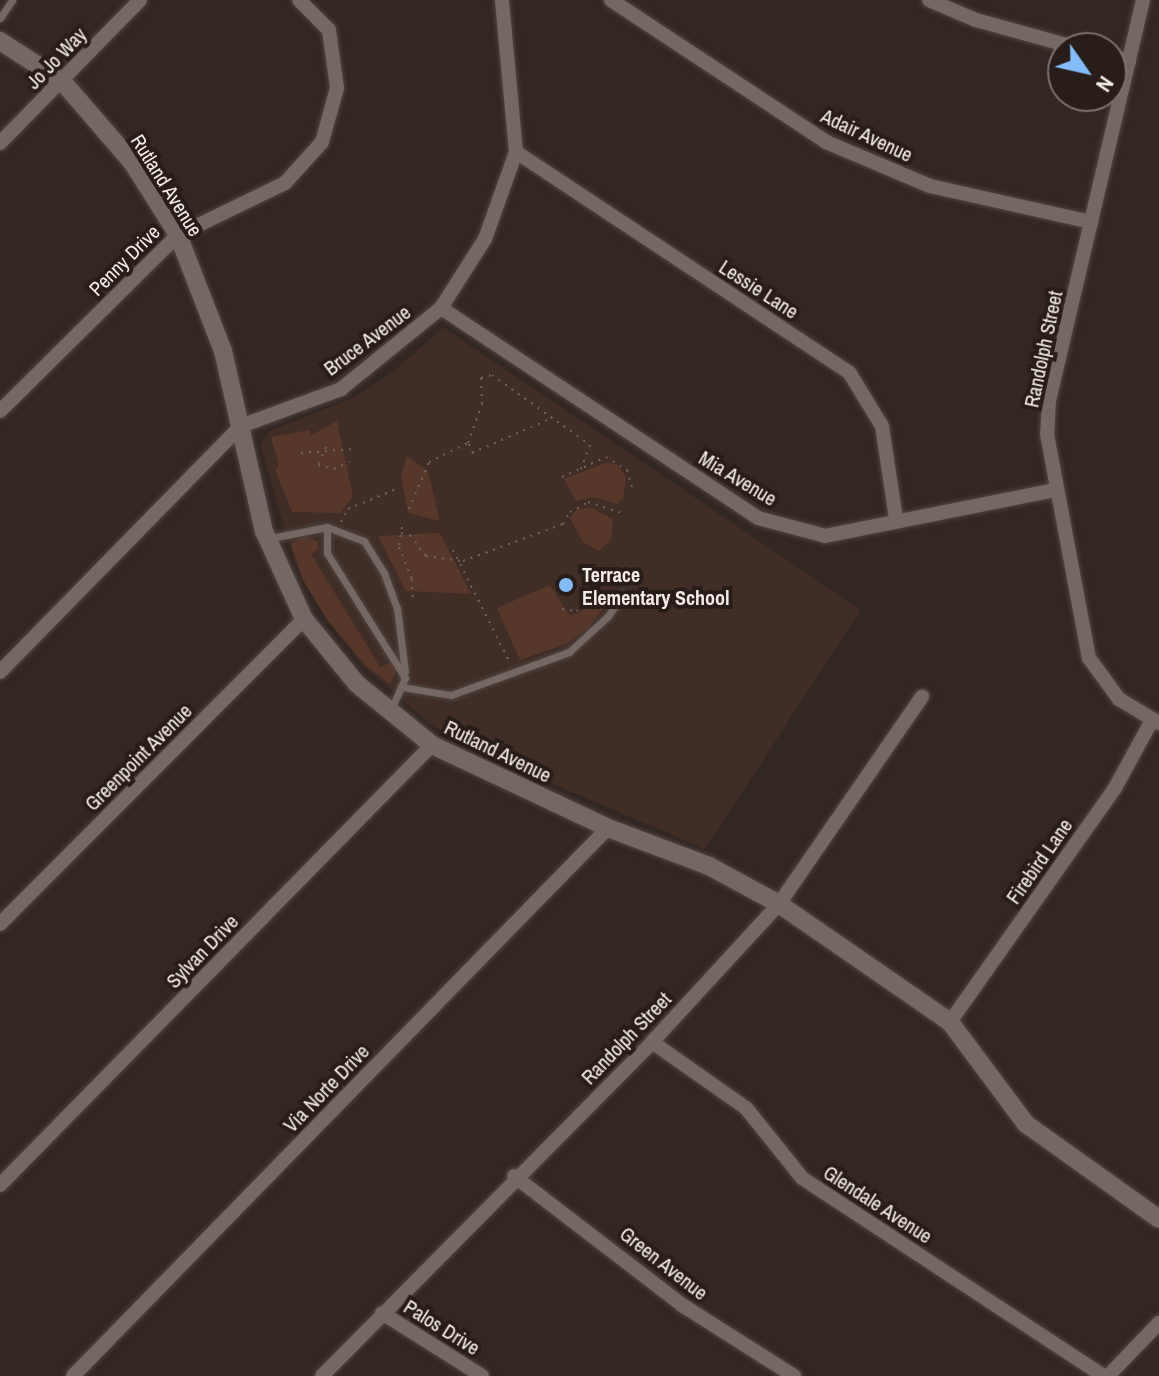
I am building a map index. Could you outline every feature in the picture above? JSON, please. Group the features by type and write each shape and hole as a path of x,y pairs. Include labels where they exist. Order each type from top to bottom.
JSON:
{"street":[{"name":"Jo Jo Way","path":"0,143 140,0"},
{"name":"Penny Drive","path":"0,411 178,235 285,183 322,142 337,88 329,30 299,0"},
{"name":"Bruce Avenue","path":"0,672 241,426 341,389 441,308 485,239 516,152 502,0"},
{"name":"Adair Avenue","path":"611,0 826,142 930,186 1091,222"},
{"path":"929,0 976,20 1047,40"},
{"name":"Randolph Street","path":"1143,0 1049,400 1047,434 1089,658 1119,699 1156,721"},
{"name":"Rutland Avenue","path":"0,41 62,81 132,162 178,235 223,351 268,539 304,619 357,684 432,745 608,828 709,866 779,904 950,1022 1026,1124 1159,1219"},
{"name":"Lessie Lane","path":"516,152 849,372 882,426 896,519"},
{"name":"Mia Avenue","path":"441,308 758,518 825,536 896,519 1056,490"},
{"name":"Greenpoint Avenue","path":"0,924 304,619"},
{"name":"Randolph Street","path":"322,1376 514,1176 652,1042 779,904 922,697"},
{"name":"Firebird Lane","path":"950,1022 1115,788 1156,721"},
{"name":"Sylvan Drive","path":"0,1185 432,745"},
{"name":"Via Norte Drive","path":"73,1376 608,828"},
{"name":"Glendale Avenue","path":"652,1042 746,1108 802,1178 1106,1376"},
{"name":"Green Avenue","path":"514,1176 682,1305 794,1376"},
{"name":"Palos Drive","path":"382,1313 482,1376"},
{"path":"1106,1376 1159,1323"}],"lane":[{"path":"0,18 12,0"},
{"path":"327,527 327,553 403,682 451,695 569,652 608,616 623,594"},
{"path":"268,539 327,527 364,541 384,573 397,608 403,682 390,713"}],"path":[{"path":"552,418 472,453 468,443 482,404 481,378 492,375 590,445 581,469"},
{"path":"409,509 429,462 468,443"},
{"path":"326,447 318,465 334,469 349,462"},
{"path":"301,453 326,447 352,449"},
{"path":"562,477 606,457 627,470 633,491"},
{"path":"337,530 348,509 399,488"},
{"path":"401,533 410,535 426,556 463,561 563,524 570,512 588,502 622,513"},
{"path":"402,527 399,547 412,579 413,602"},
{"path":"453,550 463,561 509,661"},
{"path":"562,609 576,611 615,589"}],"shaded area":[{"name":"Terrace Elementary School","path":"443,327 861,610 705,849 483,754 429,723 364,667 327,620 294,560 260,445 269,431 353,398 396,370"},
{"path":"337,421 353,496 341,513 292,512 275,469 279,466 271,437 309,430 311,435"},
{"path":"407,456 428,471 440,521 408,513 401,475"},
{"path":"605,463 617,464 626,477 623,499 617,504 594,497 576,501 564,479"},
{"path":"592,508 613,519 611,540 598,551 583,542 570,518 577,509"},
{"path":"440,533 471,594 406,591 378,536"},
{"path":"305,536 318,542 319,549 311,554 380,667 390,663 396,671 390,684 366,666 326,618 303,580 291,544"},
{"path":"550,585 570,616 603,600 607,604 587,629 566,644 520,660 497,608"}],"place":[{"name":"Terrace Elementary School","path":"566,585"}]}
